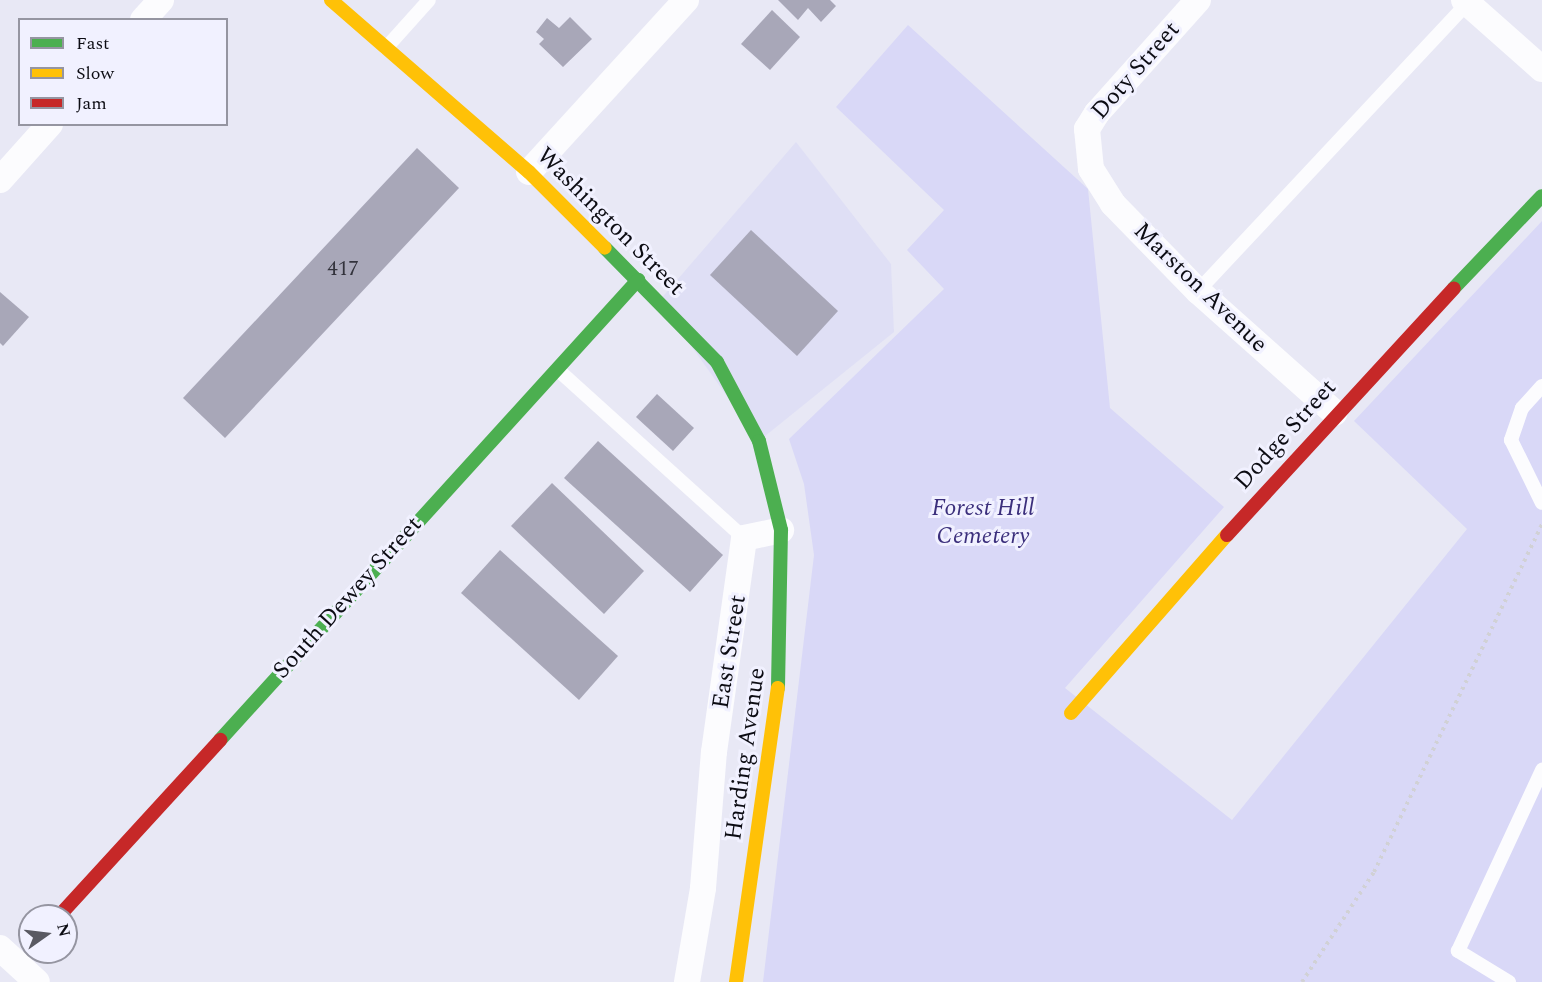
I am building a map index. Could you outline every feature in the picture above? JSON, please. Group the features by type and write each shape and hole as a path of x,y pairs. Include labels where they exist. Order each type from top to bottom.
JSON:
{"street":[{"path":"145,18 161,0"},
{"name":"Washington Street","path":"331,0 529,172 717,362 759,441 781,530"},
{"path":"529,172 686,0"},
{"name":"Doty Street","path":"1085,148 1096,113 1198,0"},
{"path":"1467,1 1542,69"},
{"path":"0,180 48,126"},
{"name":"Marston Avenue","path":"1085,148 1113,204 1198,291 1335,413"},
{"name":"Dodge Street","path":"1071,713 1335,413 1542,196"},
{"name":"South Dewey Street","path":"70,904 638,280"},
{"path":"744,538 781,530"},
{"name":"Harding Avenue","path":"736,982 782,664 781,530"},
{"name":"East Street","path":"687,982 703,888 714,752 744,538"},
{"path":"16,953 37,982"}],"lane":[{"path":"386,48 429,0"},
{"path":"1198,291 1467,1"},
{"path":"557,369 744,538"},
{"path":"1542,386 1522,408 1511,440 1542,503"},
{"path":"1509,982 1458,951 1542,770"}],"path":[{"path":"1302,982 1374,872 1542,525"}],"shaded area":[{"path":"796,142 891,264 894,332 759,441 659,301"}],"green space":[{"name":"Forest Hill Cemetery","path":"908,25 1088,189 1110,408 1224,507 1065,688 1232,820 1467,529 1354,421 1542,221 1542,982 763,982 814,555 804,484 789,439 944,289 907,250 944,210 836,107"}],"building":[{"path":"778,0 830,0 836,6 821,22 808,8 798,20"},
{"path":"772,10 800,37 770,70 741,44"},
{"path":"570,17 592,39 563,67 539,44 544,39 536,32 547,18 559,28"},
{"path":"417,148 459,188 225,438 183,398"},
{"path":"751,230 838,311 797,356 710,275"},
{"path":"0,292 29,317 3,346 0,343"},
{"path":"657,394 694,428 673,451 636,417"},
{"path":"598,441 723,555 690,592 564,478"},
{"path":"552,483 644,571 604,614 511,526"},
{"path":"500,550 618,656 579,700 461,593"}],"traffic: fast":[{"path":"1454,288 1542,196"},
{"path":"605,248 717,362 759,441 781,530 778,688"},
{"path":"220,740 638,280"}],"traffic: slow":[{"path":"331,0 529,172 605,248"},
{"path":"1071,713 1227,535"},
{"path":"736,982 778,688"}],"traffic: jam":[{"path":"1227,535 1454,288"},
{"path":"70,904 220,740"}]}
